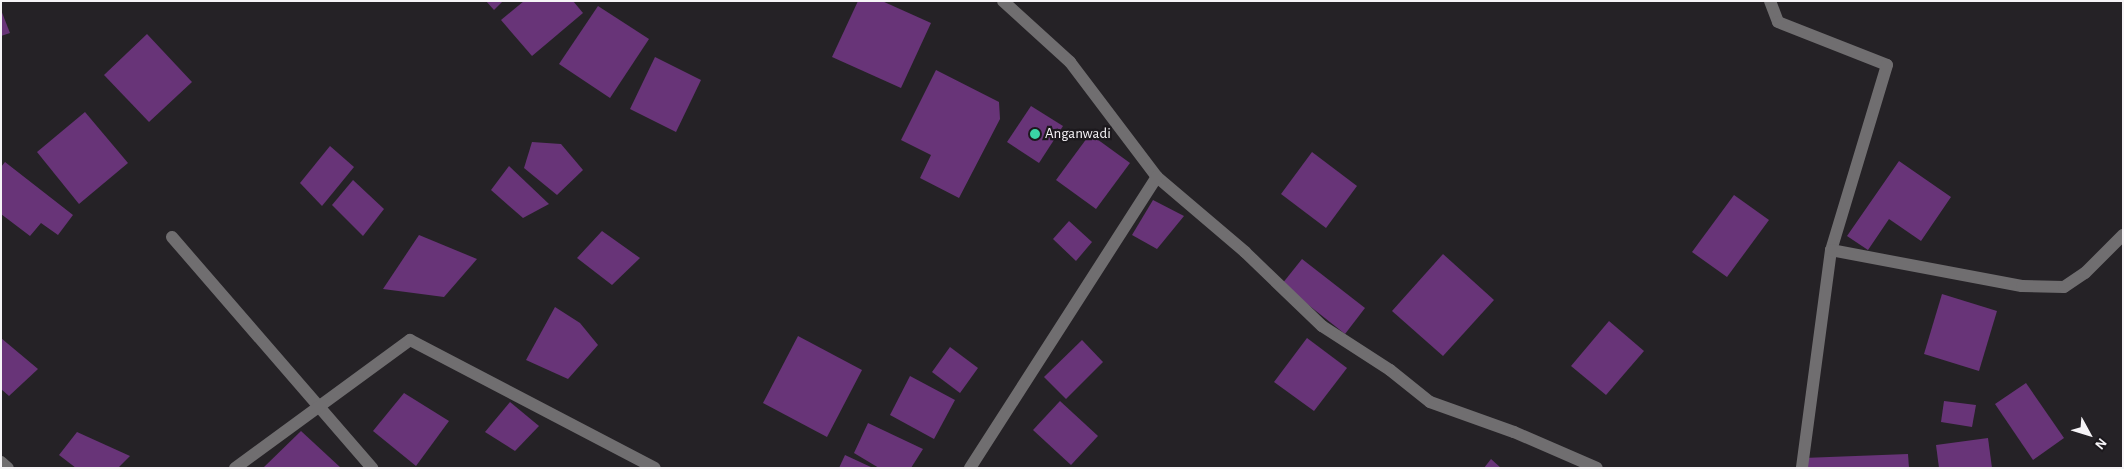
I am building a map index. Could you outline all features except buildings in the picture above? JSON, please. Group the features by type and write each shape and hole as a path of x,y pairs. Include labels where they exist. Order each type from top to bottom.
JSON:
{"street":[{"path":"1003,1 1070,62 1157,177 1246,252 1322,326 1390,370 1430,402 1514,432 1597,468"},
{"path":"1770,1 1778,22 1887,65 1831,250 1802,468"},
{"path":"970,468 1157,177"},
{"path":"1831,250 2022,286 2064,287 2085,273 2123,235"},
{"path":"172,237 372,468"},
{"path":"235,468 410,340 655,468"},
{"path":"1,462 8,468"}],"place":[{"name":"Anganwadi","path":"1035,134"}]}
